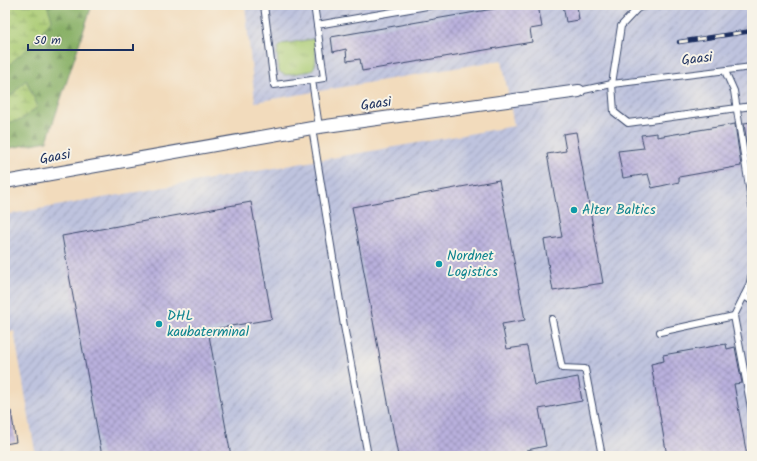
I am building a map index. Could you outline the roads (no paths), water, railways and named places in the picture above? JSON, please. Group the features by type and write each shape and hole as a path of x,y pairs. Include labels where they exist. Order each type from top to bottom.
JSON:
{"street":[{"name":"Gaasi","path":"5,182 315,127 579,91"}],"lane":[{"path":"264,5 274,86 324,78 318,25 314,5"},
{"path":"318,25 434,5"},
{"path":"645,5 637,9 621,26 612,84 614,112 628,123 752,106"},
{"name":"Gaasi","path":"579,91 612,84 752,67"},
{"path":"725,70 734,91 752,206"},
{"path":"312,80 315,127 344,326 368,456"},
{"path":"752,274 749,286 734,316 752,413"},
{"path":"744,296 752,301"},
{"path":"660,332 734,316"},
{"path":"552,319 562,368 585,369 602,456"}],"railway":[{"path":"679,42 752,31"}],"place":[{"name":"Alter Baltics","path":"574,210"},
{"name":"Nordnet Logistics","path":"439,264"},
{"name":"DHL kaubaterminal","path":"159,324"}]}
